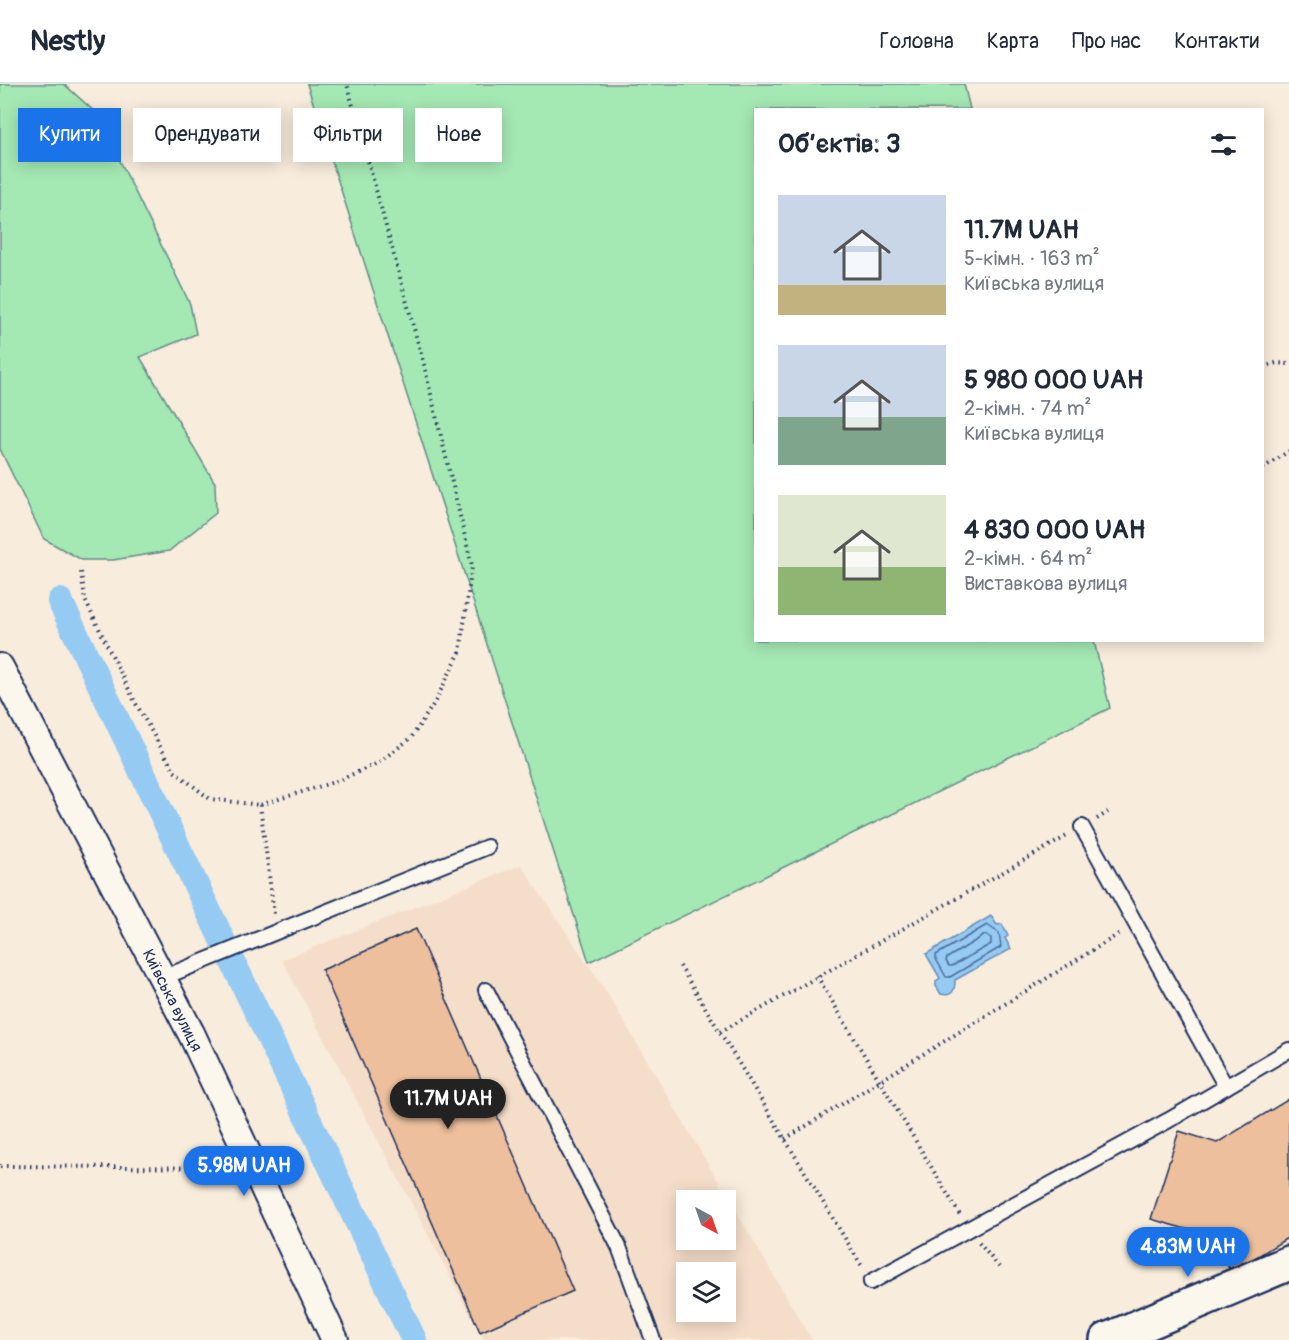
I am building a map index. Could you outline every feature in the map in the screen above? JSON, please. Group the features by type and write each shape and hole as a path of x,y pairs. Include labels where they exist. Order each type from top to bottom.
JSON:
{"street":[{"name":"Київська вулиця","path":"0,667 192,1035 335,1340"},
{"path":"1107,1340 1289,1263"}],"lane":[{"path":"1082,827 1226,1087"},
{"path":"162,978 487,847"},
{"path":"486,990 619,1247 653,1340"},
{"path":"871,1282 1169,1120 1289,1050"}],"path":[{"path":"81,572 85,600 135,702 174,771 210,799 260,805 338,781 378,764 411,738 435,702 460,652 472,566 424,365 347,84"},
{"path":"1264,367 1276,363 1289,363"},
{"path":"1264,467 1289,452"},
{"path":"260,805 277,932"},
{"path":"720,1032 1108,812"},
{"path":"785,1139 1135,924"},
{"path":"680,966 871,1282"},
{"path":"817,976 968,1229 999,1267"},
{"path":"0,1166 255,1169"}],"shaded area":[{"path":"521,865 607,993 723,1190 676,1190 676,1250 736,1250 736,1211 812,1340 484,1340 282,960"}],"green space":[{"path":"0,84 64,84 90,108 18,108 18,162 120,162 190,304 196,334 140,357 215,483 216,513 169,551 113,560 82,560 44,539 0,449"},
{"path":"307,84 964,84 970,108 754,108 754,642 1094,642 1110,708 589,962 332,162 403,162 403,108 315,108"}],"water":[{"path":"991,916 997,925 1002,924 1008,936 1005,938 1011,949 955,980 951,994 941,994 936,986 936,981 940,978 926,954"}],"building":[{"path":"416,929 573,1291 480,1332 322,970"},
{"path":"1289,1099 1289,1237 1232,1272 1206,1235 1151,1219 1179,1131 1217,1143"}],"waterway":[{"path":"60,601 414,1340"}]}
